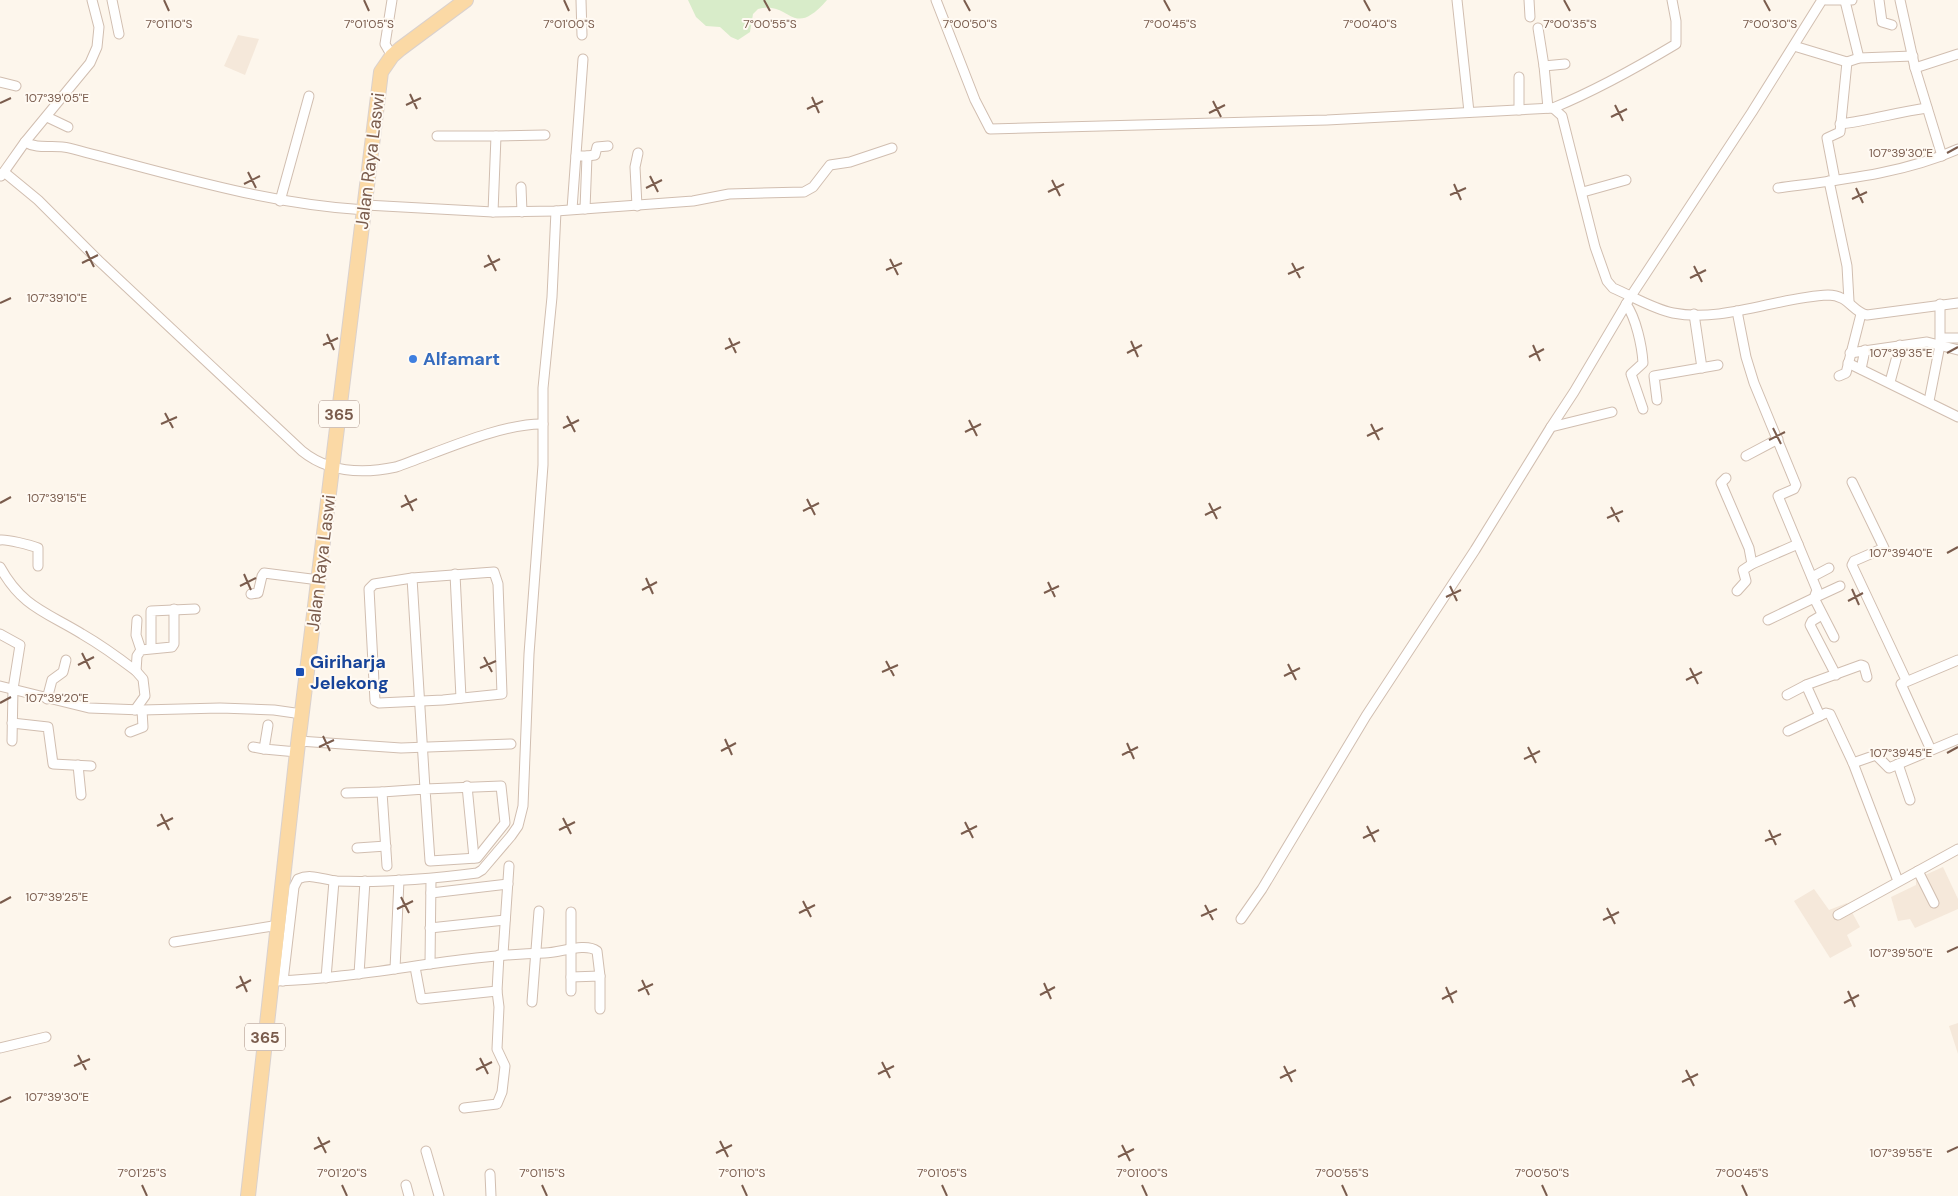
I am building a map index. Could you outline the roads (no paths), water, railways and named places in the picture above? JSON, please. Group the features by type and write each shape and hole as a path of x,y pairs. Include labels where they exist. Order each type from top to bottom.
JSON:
{"main road":[{"name":"Jalan Raya Laswi","path":"248,1196 279,975 279,926 298,746 381,72 388,49 466,0"}],"street":[{"path":"92,0 99,27 97,47 90,64 25,142 2,174 38,200 98,260 302,451 314,460 332,467 365,472 380,471 506,428 529,424 543,424"},
{"path":"112,0 119,34"},
{"path":"388,49 392,0"},
{"path":"581,0 582,35"},
{"path":"936,0 975,100 990,129 1327,120 1551,108 1590,93 1627,74 1676,44 1676,21 1672,0"},
{"path":"1457,0 1468,112"},
{"path":"1529,0 1530,17"},
{"path":"1241,919 1262,889 1366,716 1475,550 1574,392 1628,300 1822,0"},
{"path":"1826,0 1848,1 1859,58"},
{"path":"1880,0 1882,22 1892,25"},
{"path":"1900,0 1915,68 1942,156"},
{"path":"1538,28 1551,108 1562,116 1607,281 1628,300 1671,312 1694,314 1737,311 1829,295 1849,301 1861,314 1872,315 1958,303"},
{"path":"1794,46 1847,62 1859,58 1913,56"},
{"path":"1915,68 1958,54"},
{"path":"572,209 583,60"},
{"path":"1847,62 1839,133 1828,135 1826,138 1848,266 1849,301"},
{"path":"1544,66 1565,64"},
{"path":"1519,76 1519,110"},
{"path":"0,82 16,86"},
{"path":"282,202 309,96"},
{"path":"1840,124 1864,122 1883,115 1927,108"},
{"path":"47,117 68,127"},
{"path":"437,136 546,135"},
{"path":"493,212 496,136"},
{"path":"25,142 34,147 62,147 282,202 365,210 493,212 556,211 637,206 700,200 729,194 804,192 813,187 832,164 850,162 892,148"},
{"path":"576,156 595,155 596,147 608,146"},
{"path":"1778,188 1832,181 1906,166 1942,156 1958,149"},
{"path":"637,206 635,167 638,152"},
{"path":"585,209 587,156"},
{"path":"1583,192 1626,180"},
{"path":"521,187 522,212"},
{"path":"556,211 549,336 543,388 538,550 524,746 523,806 518,826 482,870 477,873 431,879 366,881 334,881 306,877 295,882 279,975 326,978 501,955 586,948 597,952 600,976 600,1009"},
{"path":"1628,300 1643,363 1631,374 1643,409"},
{"path":"1929,401 1940,342 1940,304"},
{"path":"1737,311 1750,369 1796,485 1794,489 1778,496 1812,577 1816,590 1814,598 1834,637"},
{"path":"1694,314 1702,368"},
{"path":"1839,376 1846,374 1861,314"},
{"path":"1849,358 1865,350 1940,342 1958,338"},
{"path":"1940,342 1958,350"},
{"path":"1890,382 1900,345"},
{"path":"1861,369 1865,350"},
{"path":"1849,358 1861,369 1958,416"},
{"path":"1657,400 1654,376 1718,365"},
{"path":"1551,427 1612,412"},
{"path":"1746,456 1778,439"},
{"path":"1726,478 1721,483 1749,548 1752,564"},
{"path":"1852,482 1884,548 1854,562 1852,565 1906,680"},
{"path":"0,540 8,539 15,544 38,548 38,566"},
{"path":"1737,591 1746,581 1743,570 1752,564 1798,544"},
{"path":"0,567 14,588 28,604 83,634 136,671 143,679 145,696 139,710 143,727 130,732"},
{"path":"1812,577 1829,568"},
{"path":"494,572 496,576 503,689 498,695 420,702 375,702 373,697 369,589 374,584 412,578 494,572"},
{"path":"251,594 260,591 264,573 319,580"},
{"path":"455,574 461,698"},
{"path":"346,793 382,792 425,789 468,786 503,787 506,816 504,823 493,840 477,858 430,861 425,789 421,745 412,578"},
{"path":"1768,620 1840,586"},
{"path":"136,671 137,656 141,650 172,647 174,644 174,609"},
{"path":"152,648 151,611 195,609"},
{"path":"1822,615 1812,621 1810,625 1836,675"},
{"path":"137,620 136,635 141,650"},
{"path":"0,634 20,645 13,689 12,741"},
{"path":"47,699 50,684 64,670 66,660"},
{"path":"1931,750 1901,686 1902,682 1958,660"},
{"path":"1787,695 1806,685 1861,665 1864,666 1867,677"},
{"path":"1806,685 1820,716"},
{"path":"0,686 89,708 139,710 220,708 274,710 302,714"},
{"path":"1788,731 1820,716 1830,714 1853,763 1898,881"},
{"path":"12,723 48,726 52,763 91,766"},
{"path":"264,749 268,725"},
{"path":"1853,763 1876,755 1886,767 1898,764 1958,739"},
{"path":"253,747 264,749 331,744 401,748 421,745 511,744"},
{"path":"1898,764 1910,800"},
{"path":"78,765 81,795"},
{"path":"468,786 474,858"},
{"path":"382,792 388,866"},
{"path":"357,848 386,846"},
{"path":"1838,915 1958,849"},
{"path":"464,1108 494,1105 502,1092 504,1066 497,1049 499,1007 497,991 509,866"},
{"path":"1918,871 1934,903"},
{"path":"430,964 431,879"},
{"path":"395,968 399,880"},
{"path":"326,978 334,881"},
{"path":"359,974 366,881"},
{"path":"431,893 508,884"},
{"path":"532,1002 538,953 539,911"},
{"path":"570,912 571,991"},
{"path":"430,928 505,920"},
{"path":"174,942 279,926"},
{"path":"415,966 421,999 497,991"},
{"path":"571,977 600,976"},
{"path":"0,1048 46,1037"},
{"path":"426,1151 439,1196"},
{"path":"490,1174 491,1196"},
{"path":"406,1185 409,1196"}],"place":[{"name":"Alfamart","path":"413,359"},
{"name":"Giriharja Jelekong","path":"300,672"}]}
